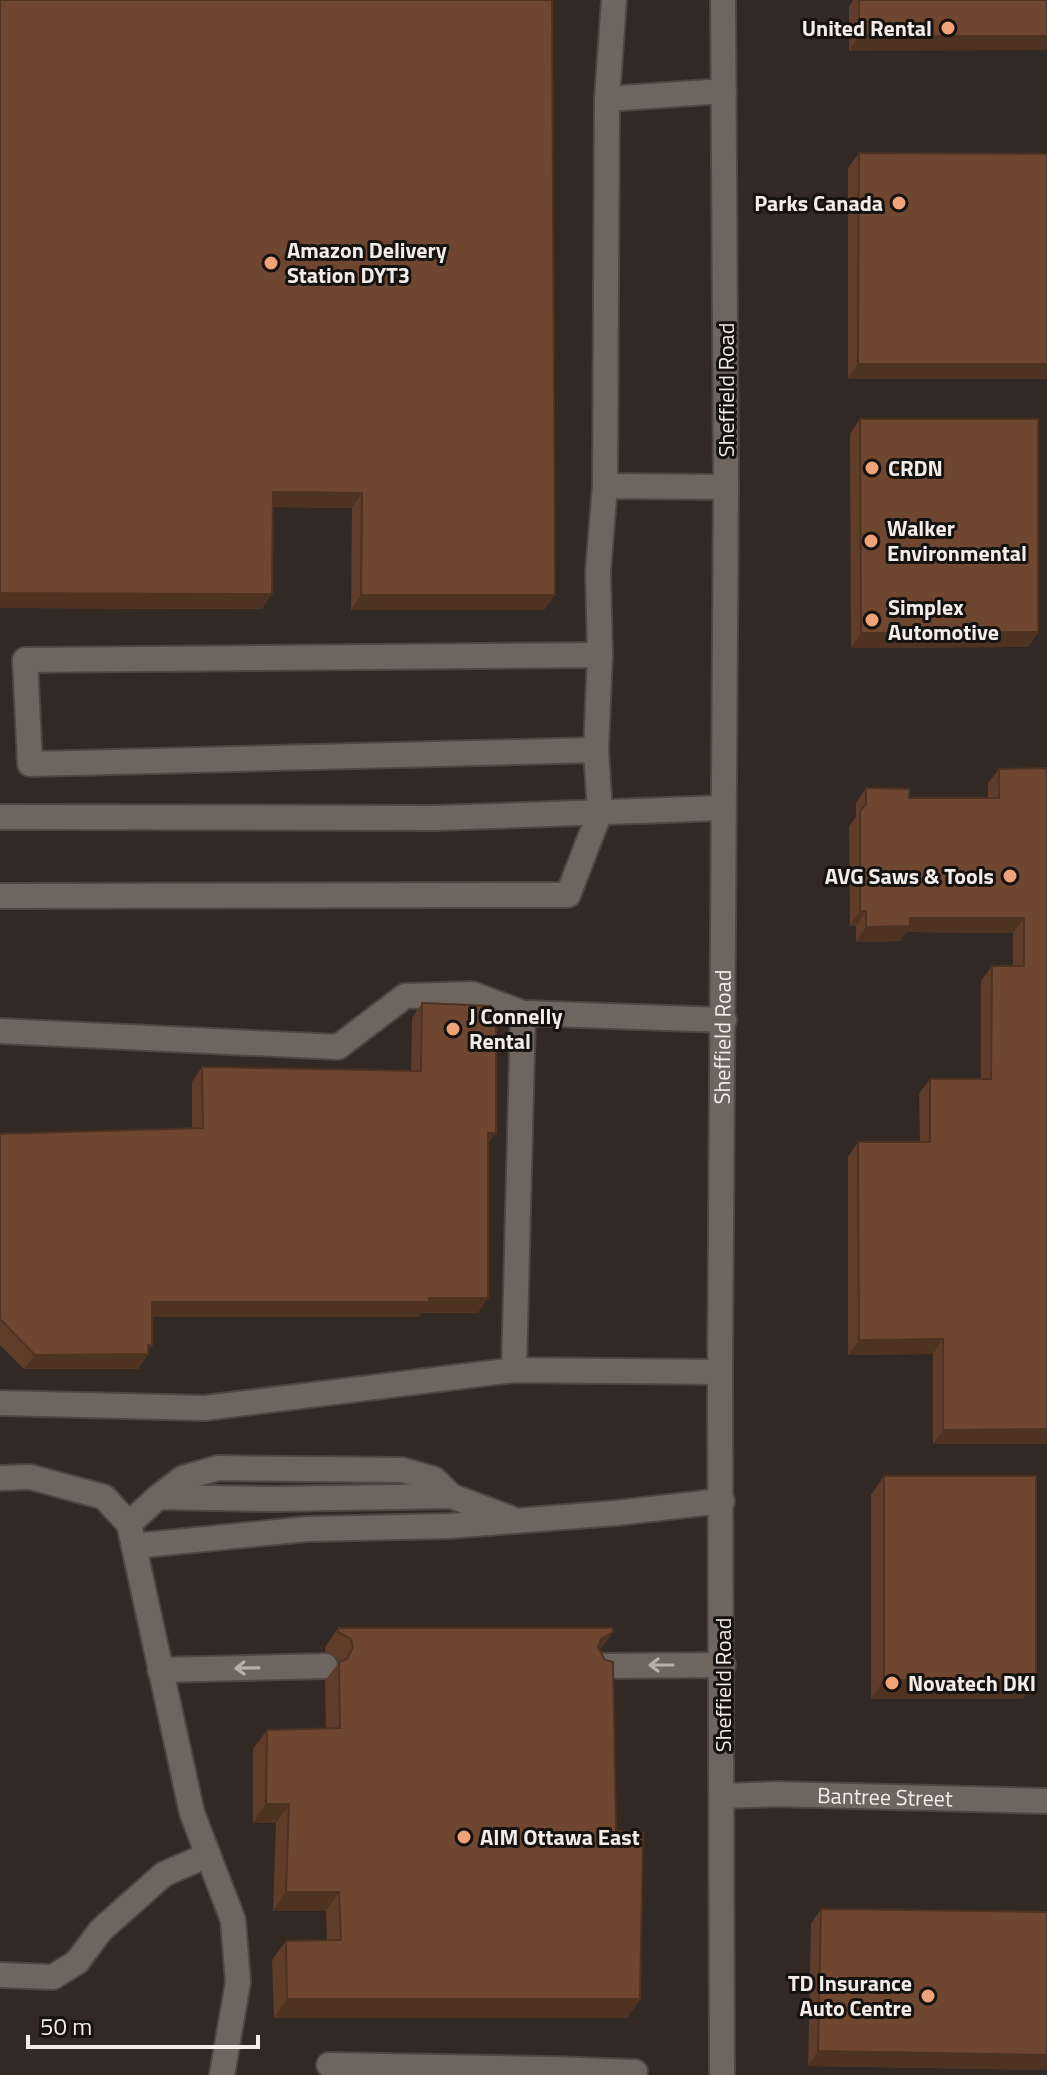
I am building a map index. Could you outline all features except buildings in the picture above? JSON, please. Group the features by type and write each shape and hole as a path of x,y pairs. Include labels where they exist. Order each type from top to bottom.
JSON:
{"street":[{"path":"0,896 568,895 600,812 596,750 600,655 598,572 605,486 607,99 614,0"},
{"name":"Sheffield Road","path":"722,2075 720,1372 726,487 723,0"},
{"path":"607,99 724,91"},
{"path":"605,486 726,487"},
{"path":"596,750 30,764 25,660 600,655"},
{"path":"0,817 435,818 722,808"},
{"path":"0,1031 338,1047 405,996 472,994 523,1013 724,1020"},
{"path":"514,1370 523,1013"},
{"path":"0,1403 205,1408 514,1370 720,1372"},
{"path":"0,1478 30,1477 104,1497 131,1535 192,1813 233,1920 238,1982 222,2075"},
{"path":"131,1535 158,1497 451,1496 516,1521"},
{"path":"131,1535 450,1526 722,1501"},
{"path":"600,1666 723,1665"},
{"path":"160,1670 325,1666"},
{"name":"Bantree Street","path":"723,1796 776,1794 1047,1801"},
{"path":"0,1975 53,1977 77,1962 101,1930 164,1874 208,1855"},
{"path":"329,2065 635,2072"}],"place":[{"name":"United Rental","path":"948,28"},
{"name":"Parks Canada","path":"899,203"},
{"name":"Amazon Delivery Station DYT3","path":"271,263"},
{"name":"CRDN","path":"872,468"},
{"name":"Walker Environmental","path":"871,541"},
{"name":"Simplex Automotive","path":"872,620"},
{"name":"AVG Saws & Tools","path":"1010,876"},
{"name":"J Connelly Rental","path":"453,1029"},
{"name":"Novatech DKI","path":"892,1683"},
{"name":"AIM Ottawa East","path":"464,1837"},
{"name":"TD Insurance Auto Centre","path":"928,1996"}]}
